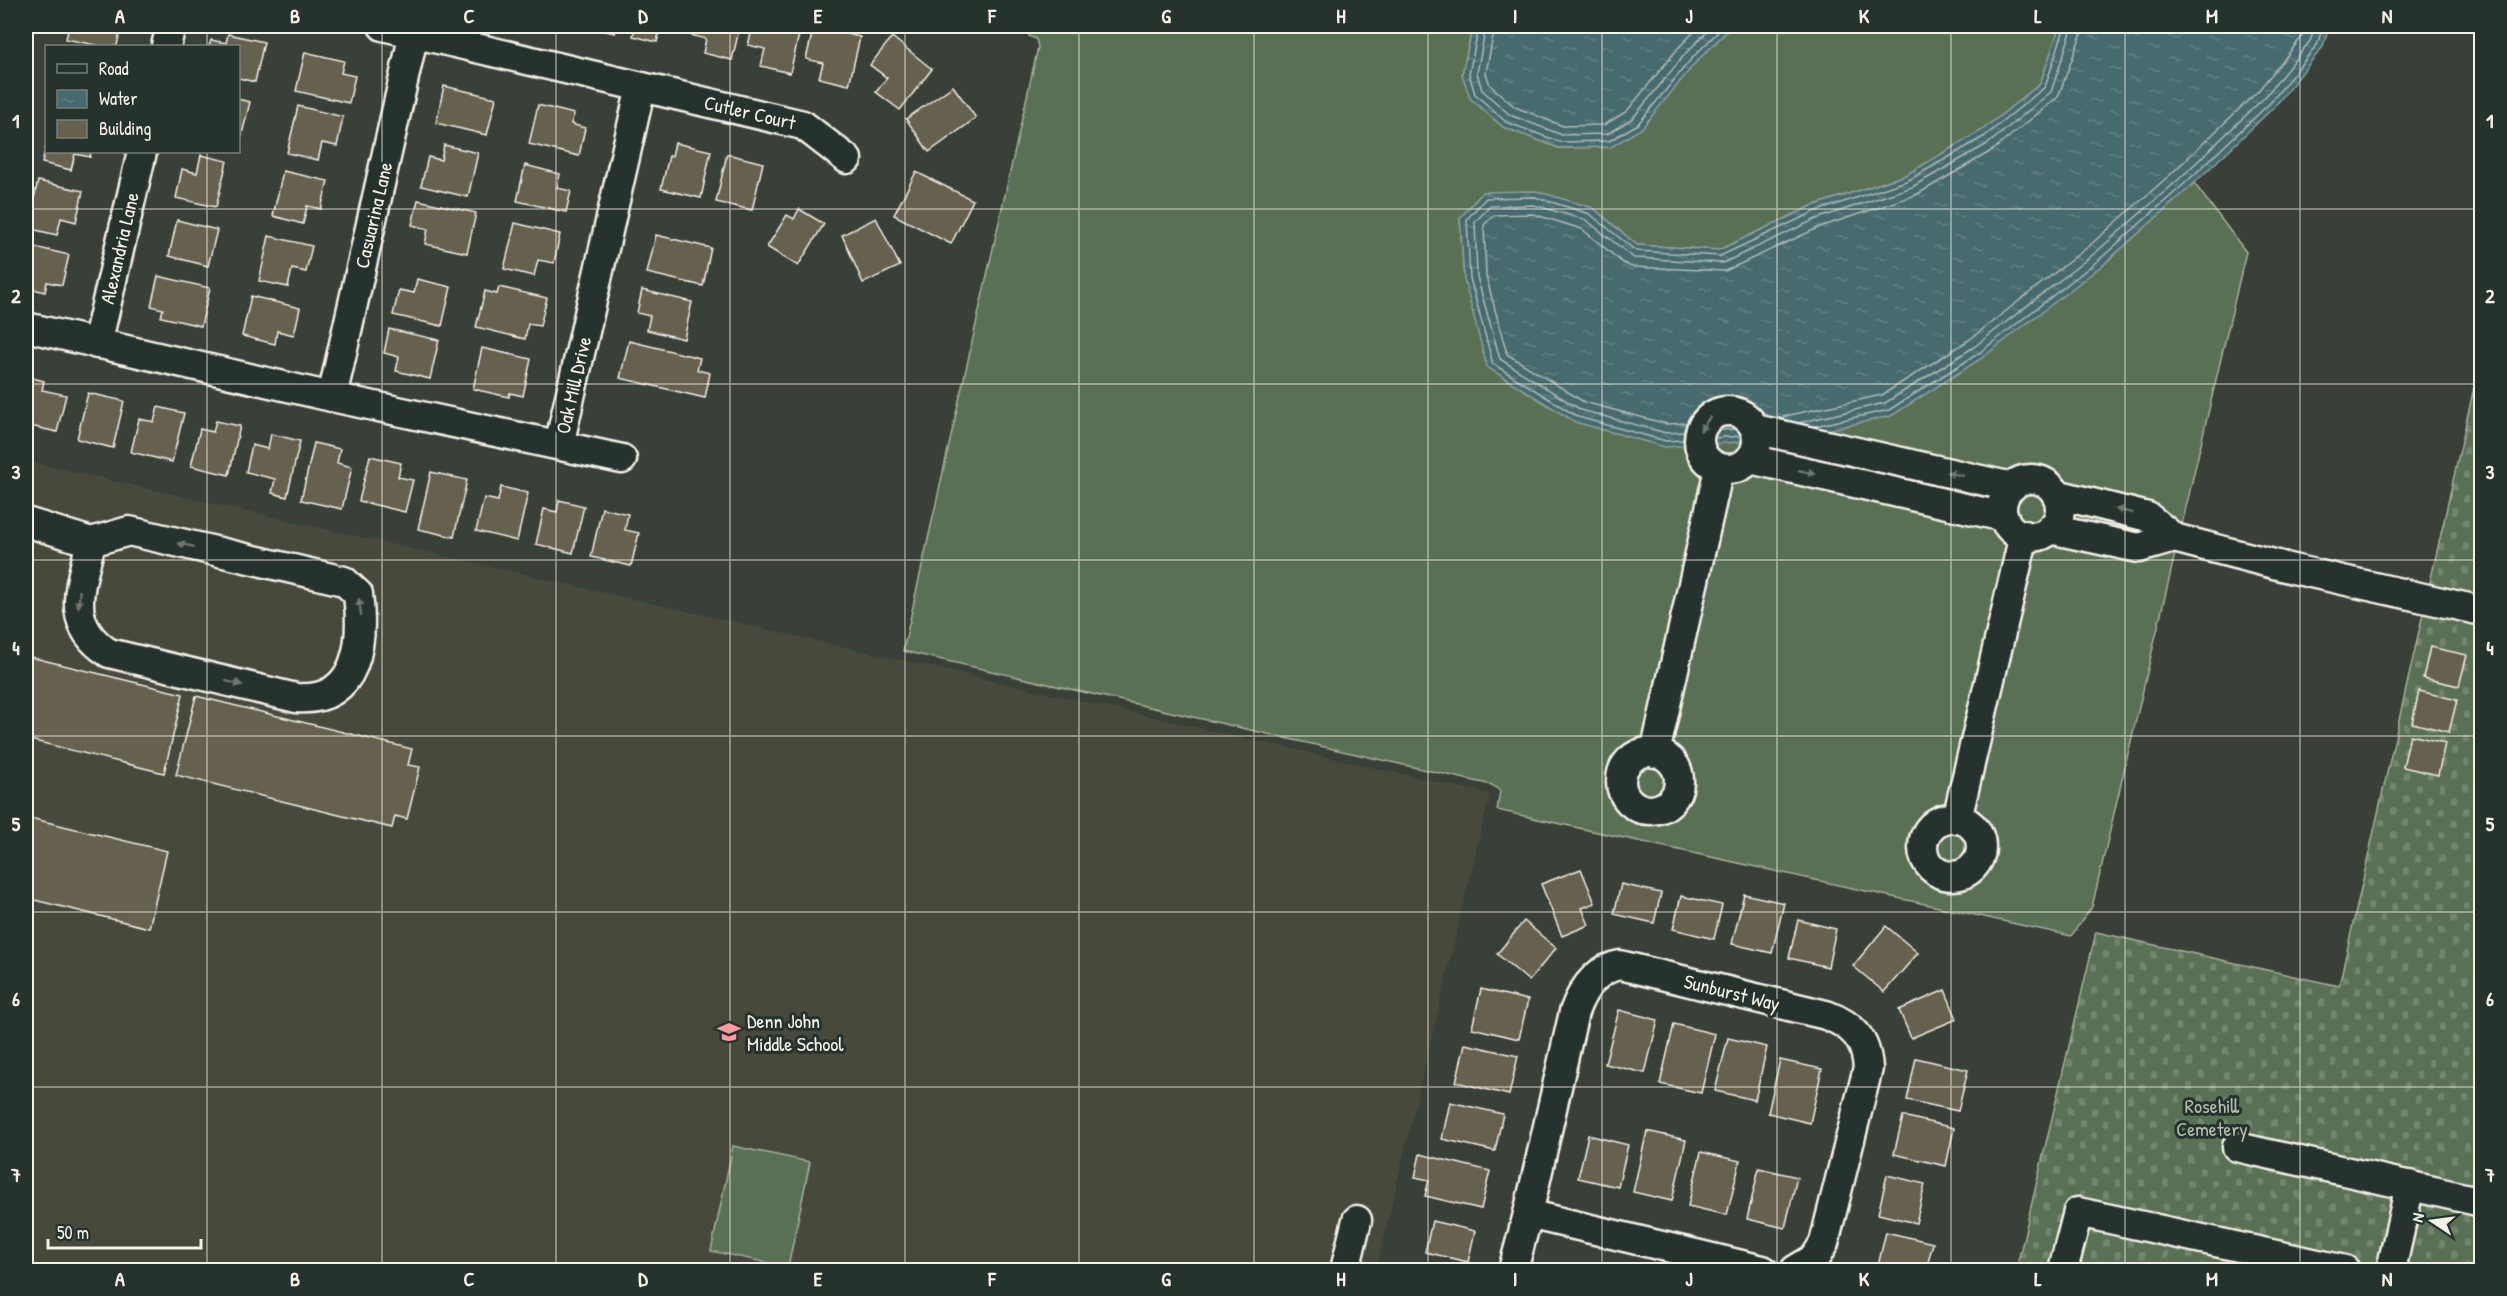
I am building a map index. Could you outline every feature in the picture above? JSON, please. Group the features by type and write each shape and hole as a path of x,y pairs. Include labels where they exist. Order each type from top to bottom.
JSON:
{"street":[{"path":"166,45 171,26"},
{"path":"383,26 641,87"},
{"name":"Casuarina Lane","path":"332,397 414,33"},
{"name":"Cutler Court","path":"641,87 804,125 848,159"},
{"name":"Oak Mill Drive","path":"26,327 332,397 559,444 641,87"},
{"name":"Alexandria Lane","path":"97,344 142,153"},
{"path":"1755,429 1756,448 1750,459 1738,468 1719,469 1704,458 1698,439 1705,421 1713,415 1732,411 1742,415 1755,429 2012,487"},
{"path":"559,444 622,459"},
{"path":"1750,459 2026,527 2139,548 2174,538"},
{"path":"1655,753 1719,469"},
{"path":"2026,527 2002,507 2004,498 2012,487 2024,479 2034,479 2043,481 2056,494 2148,517 2174,538 2481,611"},
{"path":"2026,527 2059,513 2056,494"},
{"path":"26,522 91,542 129,531 344,581 358,594 362,624 357,654 347,678 338,688 325,696 310,700 109,653 87,635 81,623 79,595 91,542"},
{"path":"1957,819 2026,527"},
{"name":"Sunburst Way","path":"1513,1270 1574,1012 1588,984 1610,967 1631,967 1826,1015 1841,1020 1861,1040 1867,1053 1868,1068 1824,1243 1815,1258 1795,1270"},
{"path":"2237,1147 2481,1202"},
{"path":"2391,1270 2410,1185"},
{"path":"2064,1270 2078,1212 2345,1270"},
{"path":"1528,1214 1763,1270"},
{"path":"1344,1270 1357,1220"}],"shaded area":[{"name":"Denn John Middle School","path":"26,461 1490,794 1376,1270 26,1270"}],"green space":[{"path":"1031,26 1473,26 1462,74 1503,127 1559,148 1611,147 1732,26 2060,26 2040,84 1981,131 1906,175 1812,206 1719,250 1637,245 1593,208 1483,192 1460,218 1464,279 2104,264 2194,183 2246,252 2092,907 2071,936 1497,810 1500,791 1492,785 903,651 1038,47 1036,39 1029,36"},
{"name":"Rosehill Cemetery","path":"2475,383 2481,384 2481,1270 2016,1270 2096,932 2339,986"},
{"path":"733,1146 810,1162 788,1267 711,1251"}],"water":[{"path":"1473,26 1732,26 1696,62 1642,128 1611,147 1559,148 1503,127 1470,98 1462,74"},
{"path":"2060,26 2329,26 2323,47 2275,106 2186,191 2104,264 1982,358 1891,416 1785,439 1665,447 1575,422 1487,367 1464,279 1460,218 1483,192 1536,191 1593,208 1637,245 1719,250 1812,206 1906,175 1981,131 2040,84"}],"building":[{"path":"69,26 121,26 117,45 95,45 66,39"},
{"path":"585,26 617,26 615,33"},
{"path":"635,26 674,26 672,32 660,29 657,42 633,36"},
{"path":"693,26 740,26 732,60 703,53 706,39 690,35"},
{"path":"753,26 801,26 790,73 761,66 765,49 748,45"},
{"path":"814,26 860,37 849,85 819,78 823,63 806,59"},
{"path":"228,34 264,42 255,82 240,78 240,45 209,45 211,40 226,43"},
{"path":"892,37 932,69 900,110 876,92 887,78 870,65"},
{"path":"305,52 344,61 341,73 355,76 349,103 296,91"},
{"path":"444,86 496,98 487,135 436,123"},
{"path":"953,86 976,118 929,152 906,119"},
{"path":"240,100 250,102 240,138"},
{"path":"538,105 574,114 571,124 585,128 579,156 529,144"},
{"path":"298,106 343,117 337,146 322,143 318,160 287,153"},
{"path":"675,143 711,151 701,198 661,189 669,156 672,156"},
{"path":"444,145 478,153 468,197 421,186 428,157 441,160"},
{"path":"45,150 45,153 91,153 90,157 75,154 71,170 42,163"},
{"path":"727,154 763,163 752,210 716,202"},
{"path":"201,155 227,161 216,207 176,198 182,169 197,173"},
{"path":"525,165 560,174 557,188 571,191 566,212 517,201"},
{"path":"283,171 328,181 321,209 307,206 303,224 273,216"},
{"path":"916,172 973,200 951,244 894,215"},
{"path":"38,181 83,191 76,222 61,218 57,235 27,228"},
{"path":"418,200 476,213 467,253 425,244 428,229 412,225"},
{"path":"799,209 824,224 798,266 767,247 787,215 794,219"},
{"path":"876,218 900,266 863,283 842,235"},
{"path":"177,220 217,230 208,266 169,256"},
{"path":"515,223 560,234 554,263 538,260 534,276 504,269"},
{"path":"656,235 711,248 703,286 647,273"},
{"path":"269,236 312,246 306,272 292,269 288,287 259,281"},
{"path":"26,245 69,255 62,285 47,282 45,292 26,287"},
{"path":"158,276 210,288 201,326 161,317 163,309 151,306"},
{"path":"417,279 451,287 442,326 393,315 399,290 414,293"},
{"path":"499,287 547,298 540,326 528,324 525,339 476,327 485,291 497,294"},
{"path":"642,290 692,302 684,339 647,330 650,316 637,313"},
{"path":"251,296 300,308 294,335 277,331 275,344 242,336"},
{"path":"389,329 439,340 430,379 396,371 399,357 384,353"},
{"path":"629,341 700,358 697,370 710,373 705,398 620,378"},
{"path":"482,348 531,359 523,396 510,393 509,397 473,389"},
{"path":"29,377 44,381 42,390 66,395 57,432 26,425 26,391"},
{"path":"88,393 124,401 113,448 77,439"},
{"path":"158,407 184,413 172,462 131,452 139,419 154,422"},
{"path":"216,421 240,426 229,475 191,466 200,429 213,432"},
{"path":"271,434 300,441 287,497 272,493 275,479 246,472 252,445 268,449"},
{"path":"314,443 340,449 337,463 352,467 342,509 301,500"},
{"path":"370,456 401,463 398,477 413,480 405,512 359,501"},
{"path":"431,472 467,480 454,537 418,529"},
{"path":"501,487 528,493 517,541 476,531 484,498 498,501"},
{"path":"559,500 584,506 573,553 536,544 544,509 557,512"},
{"path":"602,508 628,514 625,530 639,533 631,566 591,557"},
{"path":"2430,647 2467,655 2459,686 2423,678"},
{"path":"26,656 183,694 164,773 26,739"},
{"path":"2419,691 2457,700 2449,732 2412,723"},
{"path":"196,696 412,749 408,765 420,767 407,819 395,816 392,828 176,775"},
{"path":"2410,735 2445,743 2438,775 2403,767"},
{"path":"26,817 167,851 149,928 26,898"},
{"path":"1581,869 1595,903 1582,908 1589,925 1562,936 1541,884"},
{"path":"1621,884 1661,893 1654,923 1614,914"},
{"path":"1744,894 1784,903 1772,953 1732,944"},
{"path":"1681,896 1722,905 1714,939 1673,929"},
{"path":"1798,920 1836,929 1828,967 1789,958"},
{"path":"1524,921 1556,948 1529,981 1497,954"},
{"path":"1886,926 1918,953 1884,992 1853,966"},
{"path":"1481,989 1528,1000 1519,1039 1472,1028"},
{"path":"1945,990 1957,1019 1911,1038 1899,1010"},
{"path":"1619,1010 1658,1020 1645,1073 1605,1064"},
{"path":"1674,1024 1715,1034 1701,1093 1660,1084"},
{"path":"1728,1038 1767,1047 1755,1100 1715,1091"},
{"path":"1465,1044 1518,1056 1509,1095 1456,1082"},
{"path":"1916,1058 1968,1070 1958,1111 1907,1100"},
{"path":"1780,1060 1822,1069 1810,1123 1768,1113"},
{"path":"1450,1102 1503,1114 1495,1151 1442,1139"},
{"path":"1903,1116 1954,1128 1946,1166 1894,1154"},
{"path":"1647,1131 1686,1140 1672,1201 1633,1192"},
{"path":"1588,1135 1628,1145 1618,1187 1578,1178"},
{"path":"1701,1152 1740,1161 1727,1215 1688,1206"},
{"path":"1420,1154 1490,1171 1481,1209 1425,1196 1429,1180 1415,1177"},
{"path":"1759,1168 1797,1177 1785,1228 1747,1219"},
{"path":"1887,1175 1925,1184 1916,1223 1878,1214"},
{"path":"1432,1221 1475,1231 1468,1262 1425,1252"},
{"path":"1886,1232 1933,1243 1926,1270 1877,1270"}],"place":[{"name":"Denn John Middle School","path":"729,1032"}]}
